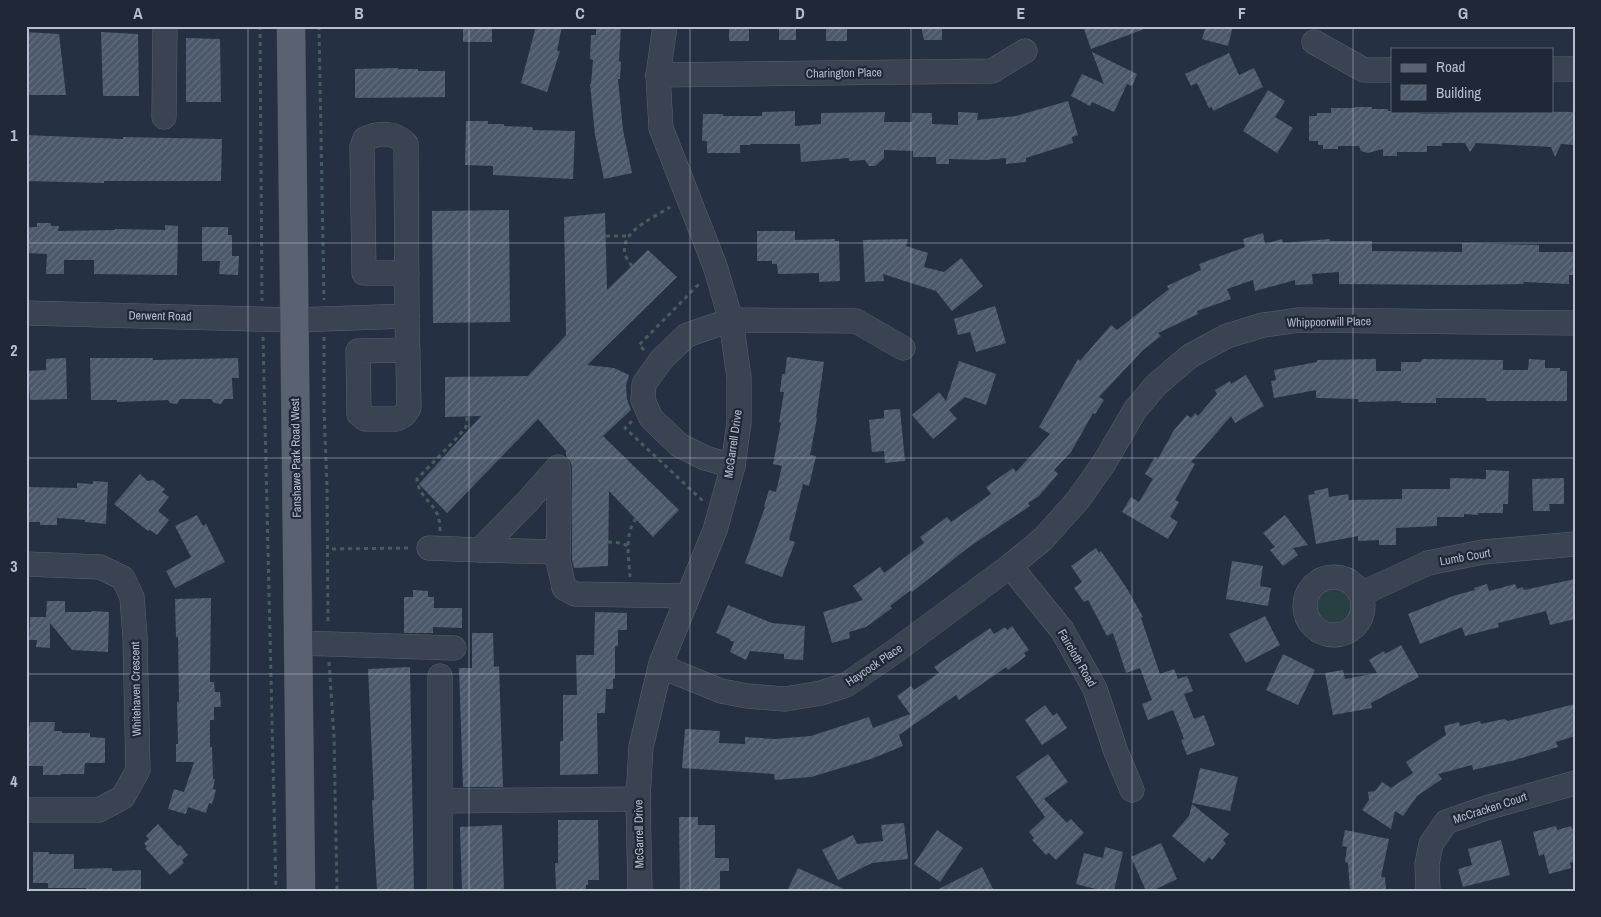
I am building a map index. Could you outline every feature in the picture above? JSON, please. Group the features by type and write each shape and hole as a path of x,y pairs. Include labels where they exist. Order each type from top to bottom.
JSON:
{"main road":[{"name":"Fanshawe Park Road West","path":"291,26 301,891"}],"street":[{"path":"164,117 165,26"},
{"name":"McGarrell Drive","path":"640,891 638,799 641,747 660,663 715,530 733,466 739,422 739,378 731,320 715,266 661,128 658,74 665,26"},
{"path":"1314,42 1364,70 1391,70"},
{"name":"Charington Place","path":"658,74 992,71 1025,51"},
{"path":"1554,69 1575,69"},
{"path":"407,273 364,273 362,147 365,139 374,134 388,134 401,138 406,144 408,350"},
{"name":"Derwent Road","path":"26,313 295,320 407,316"},
{"path":"733,466 712,461 679,445 651,418 643,400 644,384 661,360 688,335 731,320 856,321 903,348"},
{"name":"Whippoorwill Place","path":"1010,566 1043,538 1078,500 1104,464 1135,410 1156,384 1190,356 1227,336 1263,325 1299,320 1575,323"},
{"path":"480,550 558,467 560,504 558,560 564,588 574,594 688,596"},
{"name":"Lumb Court","path":"1361,594 1428,563 1484,552 1575,544"},
{"path":"434,548 558,552"},
{"name":"Whitehaven Crescent","path":"26,564 100,567 123,578 132,597 135,637 138,770 123,797 99,810 26,810"},
{"name":"Haycock Place","path":"660,663 672,671 721,691 748,696 785,699 821,693 846,685 1010,566"},
{"name":"Faircloth Road","path":"1010,566 1062,630 1095,689 1116,752 1132,790"},
{"path":"298,643 454,648"},
{"path":"440,676 440,891"},
{"name":"McCracken Court","path":"1428,891 1427,864 1431,844 1446,822 1486,808 1575,783"},
{"path":"441,801 638,799"}],"path":[{"path":"260,26 262,285"},
{"path":"319,26 324,291"},
{"path":"632,266 625,255 625,243 628,236 670,207"},
{"path":"606,236 628,236"},
{"path":"324,336 328,644 334,737 337,891"},
{"path":"263,348 276,891"},
{"path":"332,548 434,548 440,520 436,509 423,496 418,486 417,478 466,427 467,416"},
{"path":"625,428 703,502"},
{"path":"631,595 629,535 631,524 636,519"},
{"path":"608,542 626,544 629,554"}],"green space":[{"path":"1334,587 1341,588 1347,593 1352,599 1352,613 1347,619 1341,624 1334,625 1327,624 1321,619 1316,613 1315,606 1316,599 1321,593 1327,588"}],"building":[{"path":"463,26 492,26 492,42 463,42"},
{"path":"536,26 562,26 557,51 560,51 547,92 521,83"},
{"path":"596,26 621,26 619,61 621,62 620,79 618,79 623,130 632,173 604,179 595,135 590,84 593,60 590,59 591,35 596,35"},
{"path":"729,26 749,26 749,41 729,41"},
{"path":"779,26 796,26 796,40 779,40"},
{"path":"826,26 847,26 847,41 826,41"},
{"path":"921,26 942,26 942,40 924,40"},
{"path":"1092,26 1144,26 1144,29 1091,49 1084,29"},
{"path":"1206,26 1233,26 1228,46 1202,39"},
{"path":"26,32 59,34 66,95 26,95"},
{"path":"101,32 138,34 139,96 103,96"},
{"path":"186,38 220,39 221,102 186,102"},
{"path":"1092,52 1137,74 1132,86 1127,84 1114,112 1092,102 1090,106 1071,96 1082,74 1104,84"},
{"path":"1229,53 1239,75 1254,68 1263,87 1213,111 1212,107 1209,108 1197,83 1191,86 1185,74"},
{"path":"355,69 418,69 418,71 445,71 445,97 355,98"},
{"path":"1268,90 1285,101 1275,117 1293,128 1277,153 1243,131"},
{"path":"1068,101 1078,135 1072,137 1073,143 1026,158 1026,162 1006,164 1006,158 986,160 949,159 949,164 936,164 936,157 913,157 913,151 884,150 884,158 875,166 869,166 865,160 849,161 849,158 801,162 800,144 750,144 740,145 740,153 707,153 707,141 702,141 703,114 762,116 762,112 795,111 795,126 821,124 821,113 885,112 884,122 912,122 912,113 932,113 932,124 958,125 958,112 978,113 977,120 1016,116"},
{"path":"1372,107 1372,109 1388,109 1391,112 1420,112 1420,114 1449,114 1449,112 1575,112 1575,145 1561,144 1555,157 1551,147 1476,143 1470,152 1465,143 1442,143 1442,146 1427,146 1427,152 1397,152 1397,156 1383,156 1383,149 1368,153 1361,151 1359,146 1338,146 1338,149 1323,149 1323,145 1318,145 1318,141 1309,141 1309,116 1317,116 1317,113 1331,113 1331,108"},
{"path":"466,121 488,121 488,124 532,127 533,130 575,131 573,179 493,175 493,166 465,165"},
{"path":"26,135 123,139 123,137 222,139 221,181 104,181 104,183 26,181"},
{"path":"509,210 510,322 433,323 432,211"},
{"path":"605,213 607,290 648,250 677,277 587,365 614,368 629,375 626,386 627,399 631,410 603,436 679,510 653,537 609,491 608,566 574,568 572,559 572,466 566,456 566,451 538,419 447,513 419,484 481,416 445,417 445,377 528,376 566,335 564,217"},
{"path":"37,223 51,223 51,226 59,226 58,231 165,230 165,225 178,226 177,275 94,274 94,260 64,260 64,274 46,274 47,254 28,253 28,227 37,227"},
{"path":"202,227 228,227 228,235 232,235 232,256 239,256 238,275 219,274 220,261 202,261"},
{"path":"757,231 795,231 795,240 835,239 835,241 839,241 840,281 819,282 819,273 778,274 777,264 772,264 772,261 757,261"},
{"path":"1263,233 1265,244 1282,239 1283,243 1330,239 1330,241 1372,241 1372,251 1462,252 1462,243 1539,245 1539,252 1575,252 1575,275 1569,275 1569,284 1524,282 1523,284 1465,285 1339,284 1339,272 1312,274 1313,284 1295,285 1295,280 1255,291 1253,280 1227,289 1231,299 1197,311 1198,314 1158,333 1161,336 1143,350 1099,397 1104,400 1095,414 1093,413 1071,452 1054,470 1058,474 1039,496 1028,503 1030,506 969,547 912,592 911,590 890,606 892,608 866,627 849,632 850,638 832,643 823,612 863,600 853,586 880,567 884,573 924,543 920,537 947,517 951,522 991,494 986,487 1013,468 1016,472 1050,434 1039,427 1078,359 1080,361 1111,325 1117,330 1169,289 1167,286 1201,270 1199,264 1245,247 1243,239"},
{"path":"908,239 906,246 928,253 924,267 944,272 961,258 983,286 952,311 936,291 883,274 884,281 865,282 863,240"},
{"path":"995,306 1006,343 976,352 970,332 958,335 954,319"},
{"path":"787,357 824,362 810,455 816,456 809,486 803,484 789,540 795,542 782,577 745,563 765,507 769,490 776,492 782,466 773,464 781,423 779,422 784,392 780,392 782,374 785,374"},
{"path":"66,358 67,399 30,400 28,371 46,370 46,359"},
{"path":"90,358 153,358 153,360 238,358 239,378 232,378 233,399 224,399 221,404 214,403 211,399 180,399 177,404 170,403 168,400 117,402 117,400 91,400"},
{"path":"1376,359 1376,371 1401,371 1401,362 1421,362 1422,359 1503,360 1503,370 1528,370 1529,359 1545,360 1545,368 1560,368 1560,371 1567,371 1567,401 1486,401 1486,398 1436,398 1436,403 1401,403 1401,401 1358,402 1358,399 1316,398 1316,390 1274,398 1271,381 1276,380 1274,370 1317,362 1317,360"},
{"path":"959,361 996,374 986,405 965,397 949,410 957,419 933,439 912,415 939,392 946,401"},
{"path":"1246,375 1264,406 1235,423 1231,416 1191,462 1195,464 1175,500 1179,502 1170,517 1178,522 1168,539 1122,512 1131,497 1139,502 1153,479 1145,474 1155,457 1158,459 1174,430 1187,415 1191,418 1195,413 1198,416 1217,394 1215,390 1230,381 1231,384"},
{"path":"900,409 905,461 885,463 884,451 872,452 869,420 884,418 884,410"},
{"path":"1486,470 1509,471 1508,504 1503,504 1503,513 1464,514 1464,517 1437,517 1437,526 1396,528 1396,545 1379,545 1379,540 1358,541 1358,536 1316,544 1308,495 1315,494 1314,491 1328,488 1329,497 1348,494 1349,500 1402,499 1402,489 1450,489 1450,478 1486,479"},
{"path":"140,474 148,481 153,480 165,489 162,492 169,497 158,511 169,520 157,535 150,530 148,531 114,504"},
{"path":"1564,478 1564,504 1549,504 1550,511 1533,511 1532,479"},
{"path":"93,481 108,482 106,524 57,518 57,525 40,525 40,522 26,522 26,487 77,488 77,483 93,484"},
{"path":"197,515 203,526 206,524 225,562 175,588 166,571 191,557 175,526"},
{"path":"1285,515 1308,545 1293,548 1298,555 1283,566 1270,550 1275,547 1263,533"},
{"path":"1096,548 1099,553 1101,551 1126,587 1143,617 1141,618 1160,674 1174,669 1178,679 1187,676 1193,691 1184,694 1194,719 1204,715 1215,745 1187,755 1181,740 1184,739 1173,710 1148,720 1142,704 1152,700 1140,668 1126,673 1113,633 1107,636 1088,600 1084,602 1074,588 1082,582 1071,566"},
{"path":"1232,561 1263,566 1260,586 1271,588 1268,606 1226,599"},
{"path":"1575,579 1575,619 1550,625 1546,611 1498,623 1499,627 1465,636 1462,627 1420,644 1408,614 1487,584 1489,591 1515,584 1517,589 1523,587 1524,590"},
{"path":"413,590 428,591 428,597 434,597 434,608 462,608 462,628 433,627 433,633 404,633 404,597 413,597"},
{"path":"211,598 210,682 214,682 215,692 220,692 221,707 214,707 214,720 210,720 210,747 212,747 213,779 215,779 213,789 216,790 212,804 209,803 206,813 188,807 186,814 168,809 174,789 184,792 194,762 176,762 176,744 178,744 177,702 179,702 178,637 176,637 175,599"},
{"path":"47,601 65,601 65,612 109,612 108,652 72,650 50,623 50,648 36,647 37,640 29,640 30,617 46,617"},
{"path":"728,605 772,623 805,626 803,660 784,659 784,654 750,651 746,660 730,652 734,642 716,633"},
{"path":"595,612 627,613 627,630 618,630 618,646 615,646 615,679 613,679 613,689 606,689 605,713 597,713 598,774 560,775 560,741 563,741 563,695 577,695 576,655 594,655"},
{"path":"1265,616 1280,645 1246,663 1229,634"},
{"path":"1012,626 1029,650 1024,653 1026,656 1008,670 1006,667 959,700 956,695 899,735 903,746 871,759 811,777 775,780 774,774 682,768 685,729 720,731 719,743 745,744 745,737 775,739 811,736 869,717 873,728 910,714 897,696 911,686 914,690 939,673 934,667 990,628 994,634 1005,627 1007,630"},
{"path":"472,633 493,633 494,667 499,666 503,787 463,787 459,668 472,668"},
{"path":"1401,645 1419,677 1371,703 1372,708 1333,715 1325,673 1343,670 1345,679 1377,673 1369,660 1384,651 1385,654"},
{"path":"1283,654 1315,670 1298,705 1266,690"},
{"path":"410,667 414,891 377,891 368,669"},
{"path":"1575,704 1575,736 1556,742 1558,747 1473,770 1472,765 1438,774 1442,779 1417,796 1403,816 1395,811 1391,829 1362,810 1369,800 1368,792 1375,791 1382,782 1391,788 1413,773 1406,762 1446,735 1444,726 1459,722 1460,726 1480,721 1481,724 1504,719 1508,721"},
{"path":"1045,705 1053,716 1057,713 1067,728 1042,745 1025,720"},
{"path":"30,722 55,722 54,731 62,731 62,733 90,733 90,737 105,738 105,763 85,763 84,774 61,775 43,775 43,766 26,766 26,731 29,731"},
{"path":"1048,754 1068,782 1044,799 1067,823 1071,819 1084,833 1056,860 1049,853 1046,855 1032,840 1034,838 1029,832 1045,817 1016,777"},
{"path":"1200,768 1238,777 1230,811 1192,803"},
{"path":"1192,804 1229,834 1223,840 1226,843 1212,860 1209,857 1204,863 1172,836 1189,816"},
{"path":"679,817 698,817 698,825 715,825 715,858 729,858 729,871 720,871 720,891 680,891"},
{"path":"558,820 598,820 599,880 588,880 586,891 556,891 555,863 558,863"},
{"path":"904,823 908,859 872,863 838,880 822,850 853,835 857,844 883,841 881,825"},
{"path":"158,824 188,855 182,860 184,863 170,875 145,848 147,847 144,843 149,839 146,836"},
{"path":"502,825 504,891 462,891 460,827"},
{"path":"1556,826 1557,830 1571,826 1572,829 1575,829 1575,861 1570,863 1571,868 1549,874 1544,854 1539,856 1533,832"},
{"path":"937,830 963,848 940,882 914,864"},
{"path":"1345,830 1389,839 1381,877 1385,877 1386,891 1350,891 1348,863 1345,862 1347,847 1342,846"},
{"path":"1501,840 1510,875 1463,887 1458,869 1472,865 1468,849"},
{"path":"1161,843 1177,879 1152,891 1146,891 1131,857"},
{"path":"1105,847 1123,852 1114,891 1104,891 1076,884 1084,853 1103,858"},
{"path":"33,852 74,854 74,869 112,868 112,871 141,870 141,890 86,891 86,888 48,888 48,883 33,883"},
{"path":"982,867 994,891 935,891"},
{"path":"798,868 848,891 787,891"}]}
